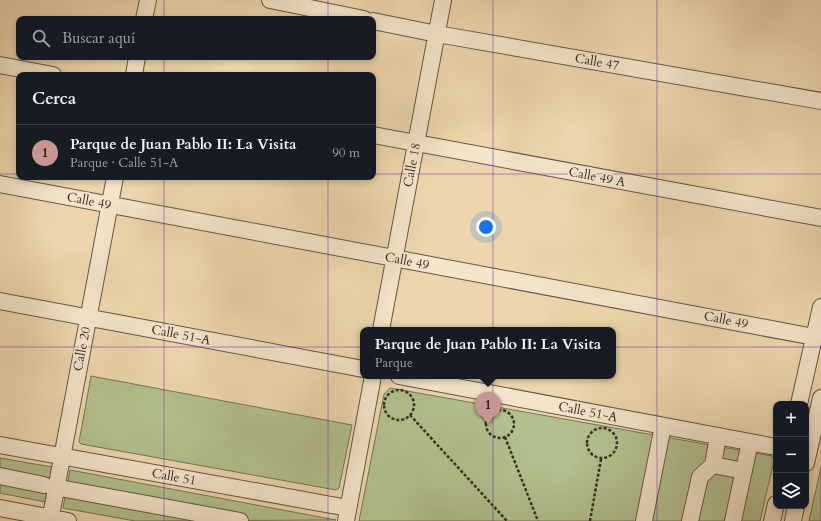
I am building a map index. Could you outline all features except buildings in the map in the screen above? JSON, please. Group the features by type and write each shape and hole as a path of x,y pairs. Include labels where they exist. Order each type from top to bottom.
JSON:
{"street":[{"path":"145,16 148,0"},
{"path":"270,0 349,16"},
{"name":"Calle 18","path":"383,327 444,0"},
{"name":"Calle 47","path":"376,22 437,34 821,101"},
{"path":"134,72 136,60"},
{"path":"0,65 37,72"},
{"name":"Calle 49 A","path":"376,136 821,218"},
{"name":"Calle 20","path":"50,519 114,180"},
{"name":"Calle 49","path":"0,184 814,337"},
{"name":"Calle 51-A","path":"0,301 360,368"},
{"path":"800,401 821,307"},
{"path":"347,515 372,379"},
{"name":"Calle 51-A","path":"415,379 773,446"},
{"path":"809,449 821,398"},
{"path":"644,521 663,426"},
{"path":"690,521 700,477 713,465 718,436"},
{"path":"733,521 750,442"},
{"name":"Calle 51","path":"0,446 62,457 347,515"},
{"path":"656,521 666,465 663,458 657,457"},
{"path":"713,465 744,471"},
{"path":"0,476 44,485"},
{"path":"65,488 240,521"},
{"path":"0,508 50,519 68,521"},
{"path":"772,521 775,509"},
{"path":"793,521 795,509"}],"path":[{"path":"398,390 408,393 411,396 414,406 410,415 406,418 396,420 388,415 385,411 384,402 389,393 398,390"},
{"path":"503,410 511,415 513,419 514,428 509,435 505,437 500,438 491,435 486,427 488,418 494,411 503,410"},
{"path":"410,415 507,521"},
{"path":"599,428 604,428 613,433 617,442 611,456 601,459 596,458 589,452 586,442 590,433 599,428"},
{"path":"505,437 538,521"},
{"path":"590,521 601,459"}],"green space":[{"path":"91,376 352,425 339,488 336,490 81,444 79,442"},
{"path":"390,388 772,456 773,465 760,521 359,521 384,394"},
{"path":"0,458 52,467 45,502 0,493"},
{"path":"821,467 821,521 809,521"},
{"path":"70,470 336,520 135,521 63,508"}],"place":[{"name":"Parque de Juan Pablo II: La Visita","path":"488,425"}]}
